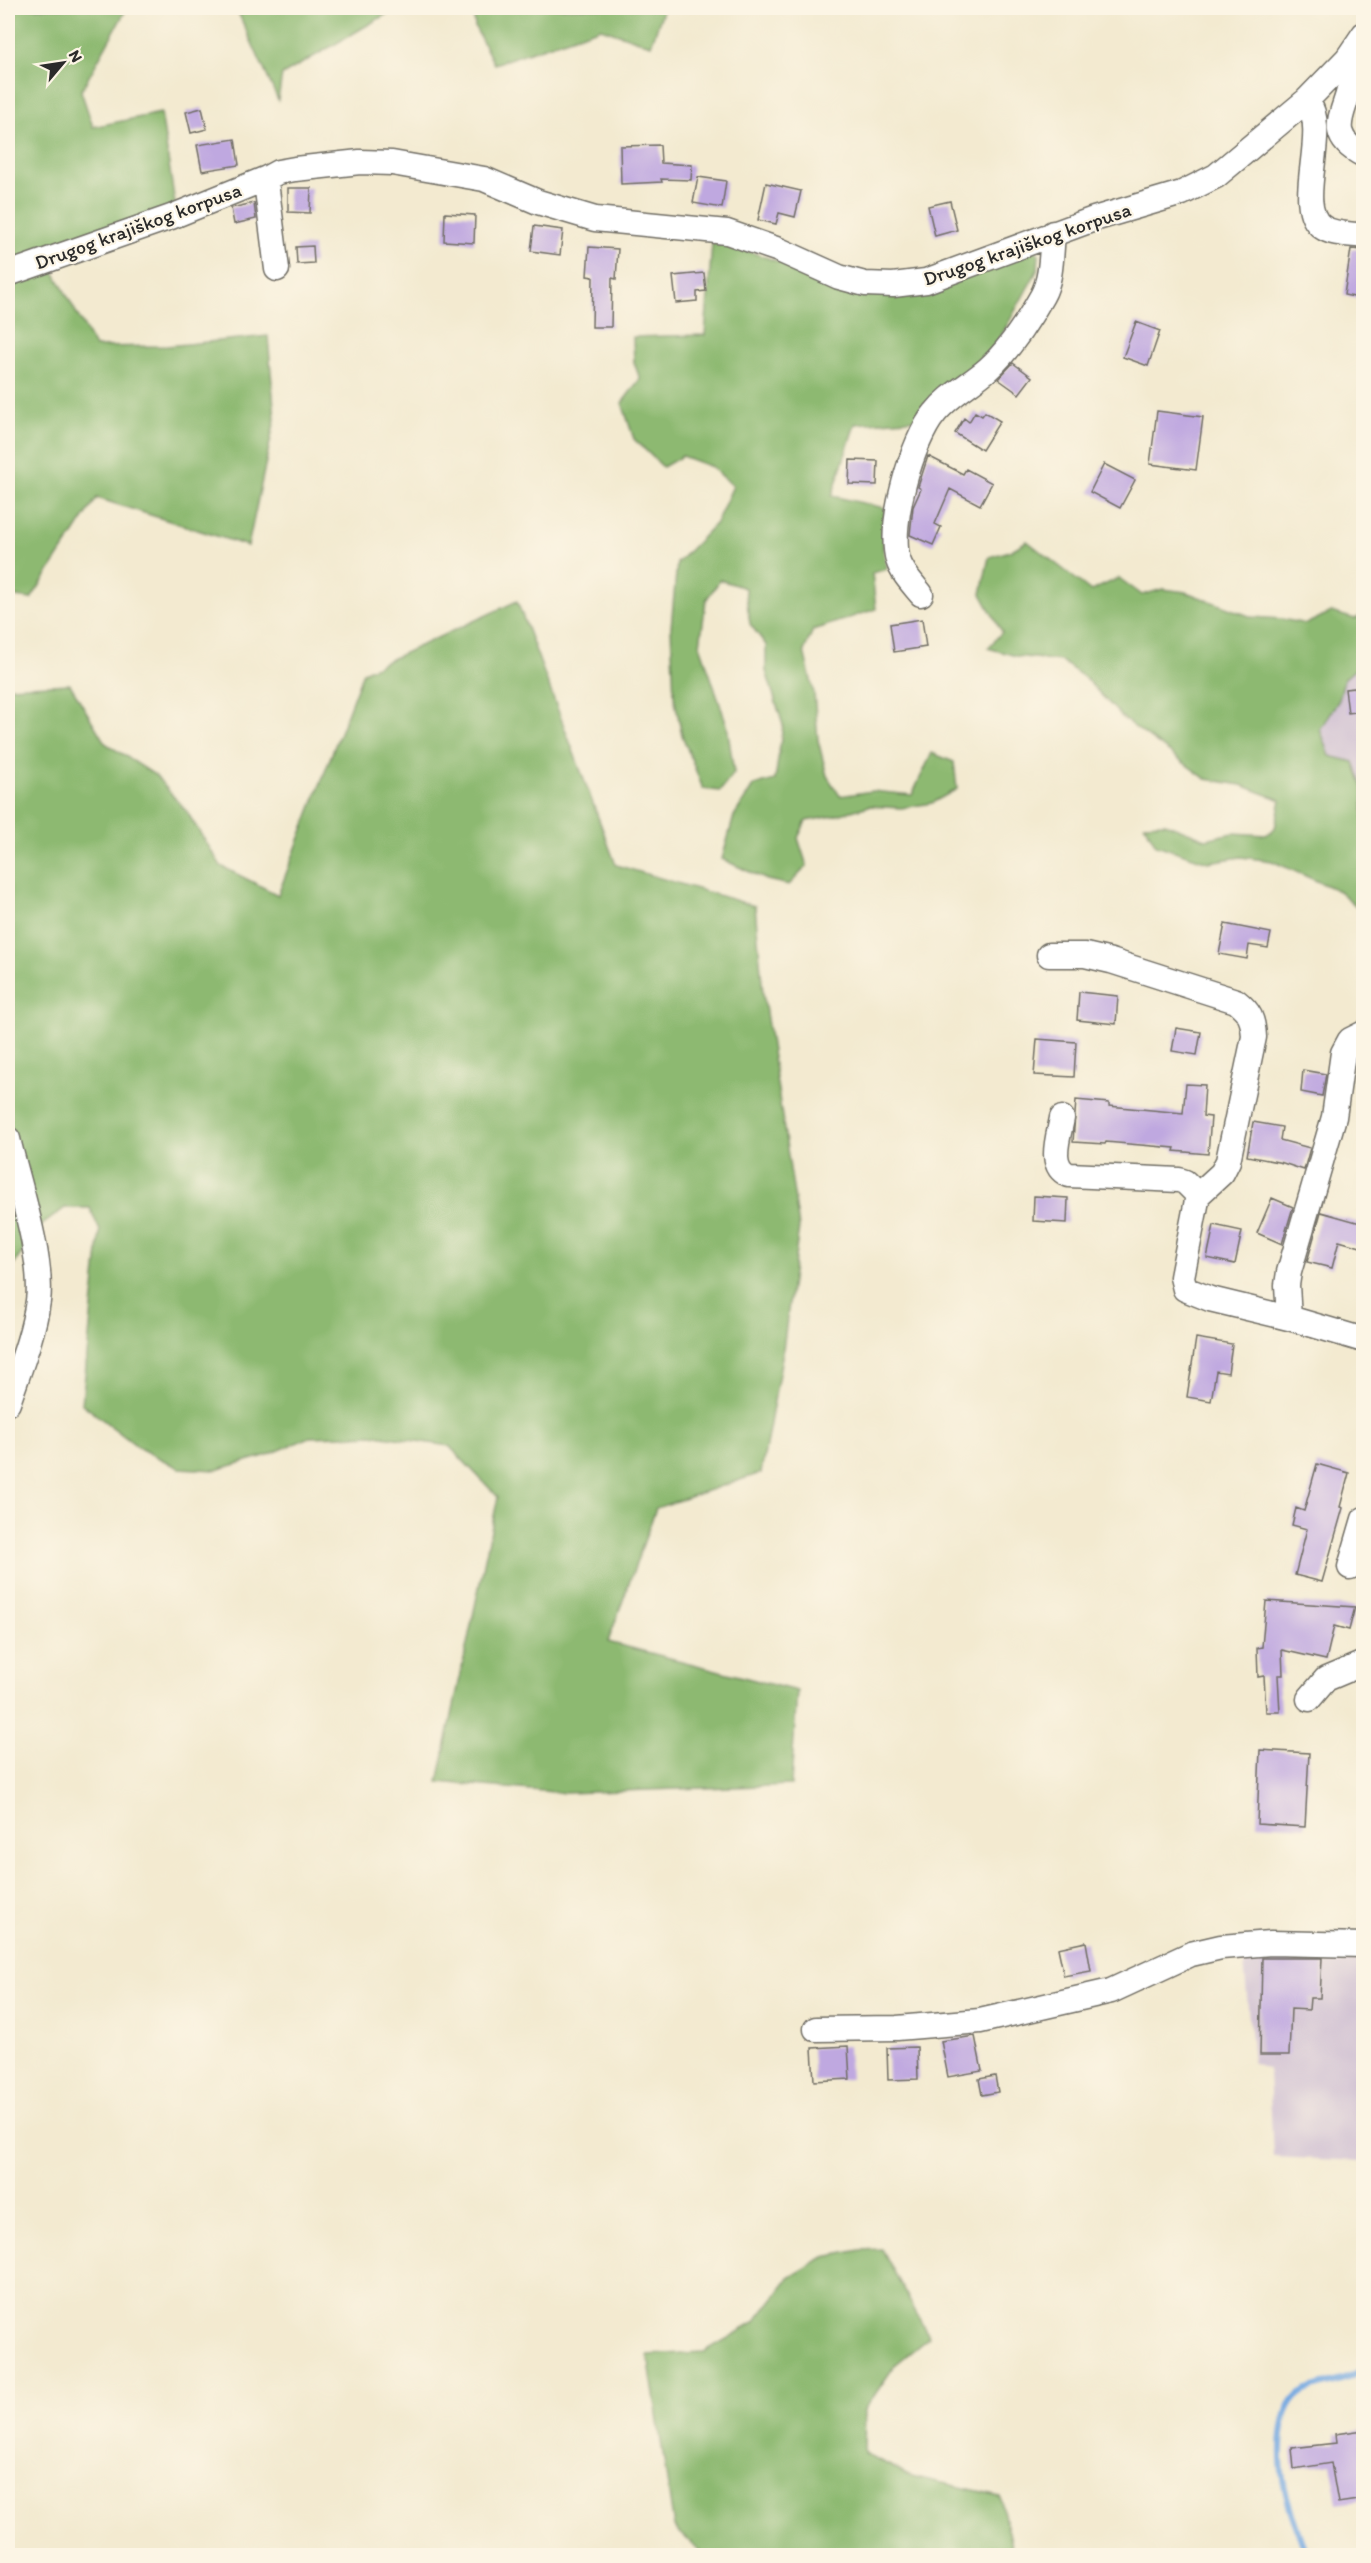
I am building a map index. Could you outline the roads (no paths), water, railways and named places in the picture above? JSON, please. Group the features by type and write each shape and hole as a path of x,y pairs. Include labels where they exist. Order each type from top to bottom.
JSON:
{"street":[{"name":"Drugog krajiškog korpusa","path":"8,274 171,217 278,172 360,162 392,163 484,179 538,202 595,219 727,232 779,250 839,277 865,284 893,285 926,281 1094,219 1182,194 1208,180 1307,100 1347,59 1364,34"},
{"path":"1347,59 1352,76 1341,113 1340,127 1347,144 1364,155"},
{"path":"1307,100 1314,115 1315,150 1310,198 1311,211 1322,227 1329,231 1364,236"},
{"name":"Drugog krajiškog korpusa","path":"267,178 277,269"},
{"path":"921,594 906,576 898,561 895,542 897,507 905,478 932,416 998,358 1043,294 1050,273 1053,233"},
{"path":"1049,955 1085,956 1111,961 1236,1001 1248,1010 1253,1021 1254,1037 1228,1161 1222,1173 1198,1195 1182,1277 1185,1289 1204,1298 1289,1318 1364,1340"},
{"path":"1289,1318 1287,1285 1289,1272 1334,1117 1343,1053 1350,1040 1364,1032"},
{"path":"1062,1118 1056,1154 1056,1164 1061,1172 1069,1175 1179,1180 1185,1182 1198,1195"},
{"path":"8,1138 37,1259 38,1299 31,1333 8,1403"},
{"path":"1350,1567 1364,1518"},
{"path":"1309,1699 1326,1679 1364,1663"},
{"path":"816,2029 897,2028 980,2021 1111,1991 1191,1954 1221,1947 1271,1943 1364,1945"}],"waterway":[{"path":"1307,2556 1289,2506 1283,2478 1281,2450 1284,2421 1289,2408 1305,2391 1351,2377 1364,2366"}]}
